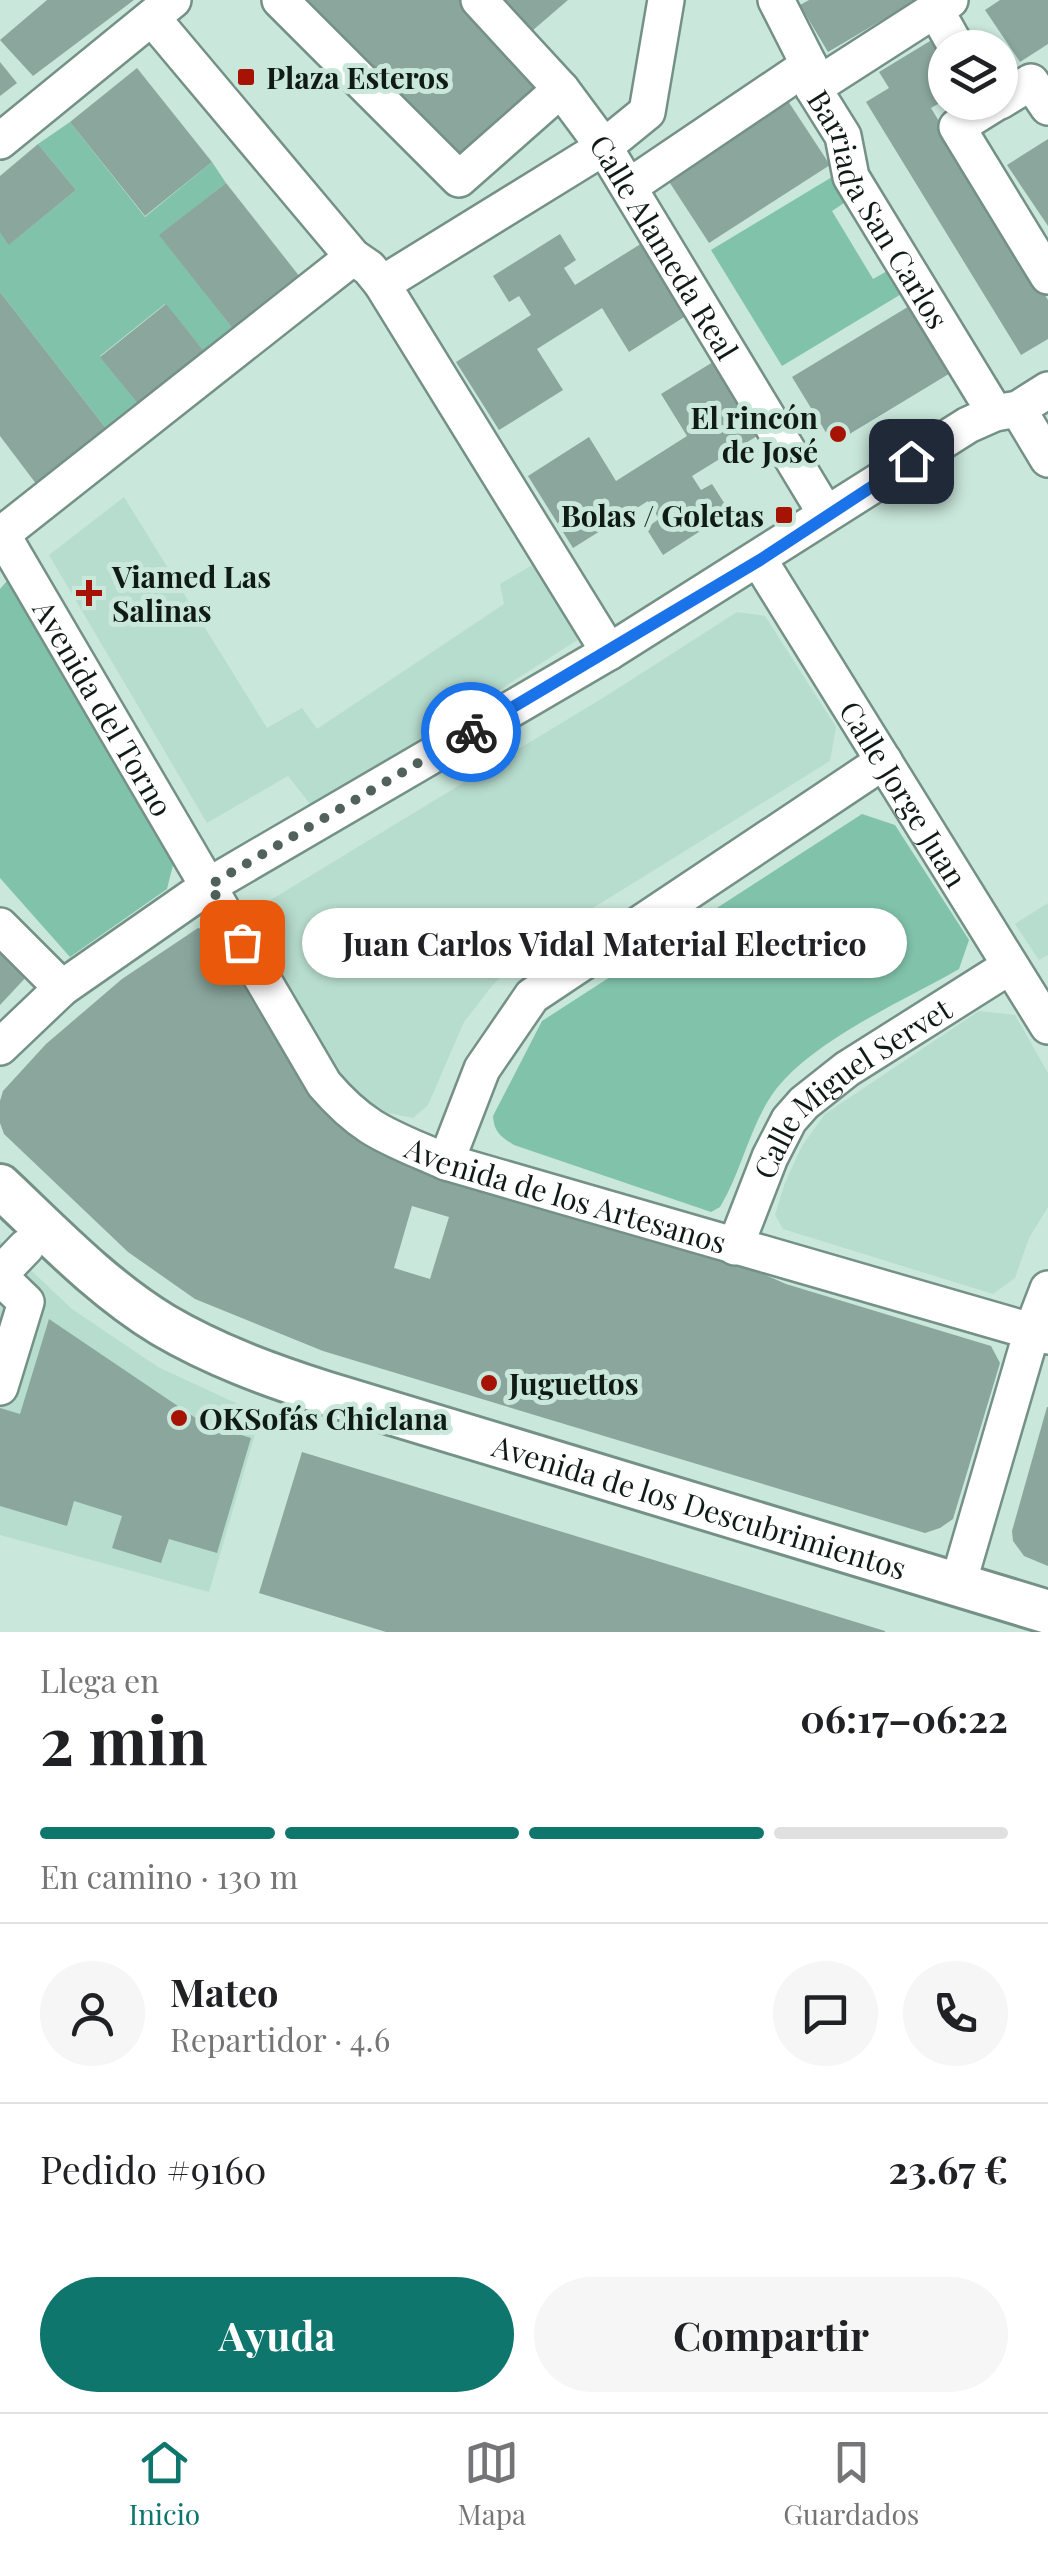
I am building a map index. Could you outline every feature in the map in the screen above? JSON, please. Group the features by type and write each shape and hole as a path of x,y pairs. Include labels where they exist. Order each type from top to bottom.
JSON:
{"main road":[{"name":"Avenida de los Descubrimientos","path":"0,1186 133,1305 236,1362 325,1393 1048,1612"},
{"name":"Avenida de los Descubrimientos","path":"6,1255 140,1339 221,1382 284,1406 1028,1632"}],"street":[{"path":"280,0 459,179 562,89"},
{"name":"Calle Alameda Real","path":"479,0 562,89 604,147 826,514"},
{"path":"382,284 604,147 647,112 666,0"},
{"name":"Barriada San Carlos","path":"776,0 843,136 851,177 1006,411 1048,459"},
{"path":"630,186 811,76 942,4 951,30"},
{"path":"0,140 163,9 353,257 382,284 609,652"},
{"path":"1018,90 1031,82 1048,108"},
{"path":"967,120 956,127 1048,276"},
{"path":"1,532 353,257"},
{"path":"0,1046 62,988 210,885 609,652 968,425 1048,390"},
{"name":"Avenida del Torno","path":"1,532 210,885"},
{"name":"Calle Jorge Juan","path":"760,560 1048,1026"},
{"path":"446,1162 482,1069 532,996 884,761"},
{"name":"Avenida de los Artesanos","path":"210,885 316,1070 349,1113 372,1130 446,1162 1040,1334"},
{"path":"0,926 62,988"},
{"name":"Calle Miguel Servet","path":"735,1247 770,1156 804,1104 846,1069 1010,966"},
{"path":"0,1387 26,1302 6,1255"},
{"path":"958,1584 1040,1334 1048,1289"}],"shaded area":[{"path":"124,497 267,728 302,708 317,729 504,604 500,584 534,564 582,637 314,809 288,776 207,823 49,555"},
{"path":"737,612 765,616 836,727 830,761 551,934 519,958 464,1022 428,1105 413,1118 383,1112 363,1102 326,1060 252,926 269,901"},
{"path":"1048,903 1048,955 1039,960 1015,924"},
{"path":"979,1011 1015,1015 1048,1073 1048,1207 1029,1238 1015,1278 993,1294 783,1229 775,1215 785,1183 802,1146 825,1114"},
{"path":"0,1241 72,1309 158,1367 260,1417 209,1592 0,1535"}],"green space":[{"path":"70,122 145,217 212,162 226,183 160,235 233,329 204,351 165,304 100,356 138,404 108,431 0,292 0,233 10,244 76,190 38,144"},
{"path":"832,177 847,201 832,211 873,279 889,270 903,293 782,366 711,250"},
{"path":"7,581 173,865 167,889 70,957 0,878 0,589"},
{"path":"862,814 895,825 969,940 959,969 854,1026 783,1081 761,1114 720,1207 711,1212 514,1145 499,1134 493,1116 542,1021"}],"building":[{"path":"47,0 134,0 33,76 0,40"},
{"path":"299,0 461,0 543,78 462,163"},
{"path":"504,0 568,0 532,31"},
{"path":"809,0 916,0 828,52 800,5"},
{"path":"1000,0 1048,0 1048,44 1020,62 1018,30 998,30 985,10"},
{"path":"928,42 928,120 938,120 1048,300 1048,339 1021,355 866,102 889,88 879,72"},
{"path":"0,62 17,83 0,96"},
{"path":"137,68 212,162 145,216 70,122"},
{"path":"788,101 830,165 709,243 668,180"},
{"path":"1048,139 1048,226 1007,165"},
{"path":"38,144 76,190 9,245 0,233 0,176"},
{"path":"226,183 300,277 233,329 159,235"},
{"path":"560,234 576,260 564,268 575,285 647,240 692,312 629,352 602,308 537,349 563,390 499,430 456,362 531,315 519,296 509,302 493,276"},
{"path":"0,292 108,431 37,485 0,436"},
{"path":"916,302 957,369 833,444 792,377"},
{"path":"166,304 204,351 138,404 100,357"},
{"path":"721,357 767,430 692,476 701,490 712,484 730,512 663,555 646,528 659,519 648,501 573,548 528,476 589,437 616,481 687,436 661,394"},
{"path":"198,928 217,933 319,1102 348,1133 382,1155 734,1261 786,1284 991,1346 1000,1363 953,1519 925,1533 323,1351 195,1299 128,1252 4,1134 0,1123 3,1091 46,1044 122,979","holes":["412,1206 449,1217 430,1279 394,1268"]},
{"path":"0,946 29,974 0,1005"},
{"path":"49,1319 203,1423 251,1438 217,1553 169,1539 161,1563 112,1548 122,1516 74,1501 67,1526 0,1506 0,1408 20,1414"},
{"path":"1047,1407 1048,1566 1024,1556 1013,1541 1012,1531"},
{"path":"302,1452 885,1632 386,1632 259,1593"}],"way so far":[{"path":"242,942 210,885 471,732"}],"place":[{"name":"Plaza Esteros","path":"246,77"},
{"name":"El rincón de José","path":"838,434"},
{"name":"Bolas / Goletas","path":"784,515"},
{"name":"Viamed Las Salinas","path":"89,593"},
{"name":"Juan Carlos Vidal Material Electrico","path":"242,942"},
{"name":"Juguettos","path":"489,1383"},
{"name":"OKSofás Chiclana","path":"179,1418"}],"route":[{"path":"471,732 760,560 911,461"}]}
